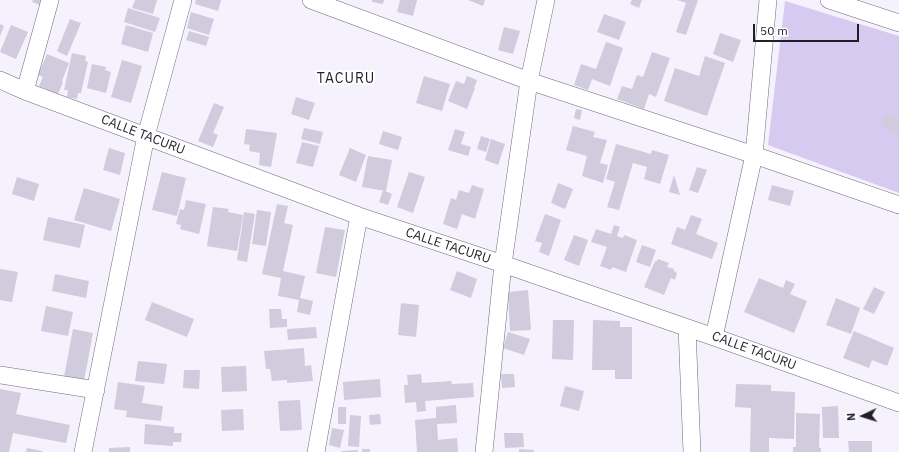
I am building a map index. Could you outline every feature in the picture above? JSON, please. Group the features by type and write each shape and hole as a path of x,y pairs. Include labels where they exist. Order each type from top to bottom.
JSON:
{"street":[{"path":"25,91 50,0"},
{"path":"83,452 146,136 182,0"},
{"path":"311,0 529,81 754,155 899,205"},
{"path":"484,452 503,264 529,81 546,0"},
{"path":"714,337 754,155 768,0"},
{"path":"829,0 899,23"},
{"name":"CALLE TACURU","path":"0,80 25,91 359,216 714,337 899,403"},
{"path":"316,452 359,216"},
{"path":"687,328 692,452"},
{"path":"0,375 96,390"}],"shaded area":[{"path":"785,1 899,36 899,193 768,145"}],"building":[{"path":"33,0 41,0 40,5 32,2"},
{"path":"135,0 157,0 153,14 132,8"},
{"path":"196,0 221,0 218,11 195,4"},
{"path":"372,0 384,0 383,4 372,2"},
{"path":"400,0 417,0 413,16 397,12"},
{"path":"468,0 485,0 483,6"},
{"path":"632,0 642,0 639,8 630,4"},
{"path":"677,0 698,0 686,35 676,32 686,3"},
{"path":"128,8 160,18 155,32 124,22"},
{"path":"191,12 214,19 209,35 187,28"},
{"path":"604,14 626,22 619,40 597,32"},
{"path":"70,19 81,23 67,56 57,51"},
{"path":"0,24 4,26 0,36"},
{"path":"11,25 28,32 16,59 0,52"},
{"path":"126,25 153,33 148,52 121,44"},
{"path":"504,27 520,31 513,54 498,50"},
{"path":"189,31 209,37 206,46 186,40"},
{"path":"720,33 741,40 733,62 713,54"},
{"path":"606,42 623,48 610,86 592,79 588,90 574,85 581,64 596,69"},
{"path":"652,52 670,58 656,97 649,94 644,109 617,99 622,86 632,89 637,75 643,77"},
{"path":"72,53 86,56 85,61 88,62 81,93 78,93 77,99 67,97 68,90 64,90"},
{"path":"47,54 69,63 58,94 39,86 43,77 38,75"},
{"path":"705,56 725,63 707,116 664,101 675,68 699,76"},
{"path":"122,60 142,66 131,103 111,97"},
{"path":"92,64 106,67 105,70 111,72 106,93 87,88"},
{"path":"424,76 450,84 442,111 416,103"},
{"path":"467,76 477,80 467,109 448,101 456,81 464,84"},
{"path":"296,97 315,103 309,120 291,114"},
{"path":"214,103 224,107 213,133 218,135 213,147 198,141"},
{"path":"576,109 582,110 580,120 574,118"},
{"path":"886,113 899,120 899,135 880,125"},
{"path":"573,126 595,132 593,137 607,140 600,163 608,165 603,183 582,176 587,156 566,150"},
{"path":"304,128 323,132 320,144 301,139"},
{"path":"246,129 277,133 271,167 259,165 260,153 249,151 250,145 244,144"},
{"path":"455,129 465,132 461,144 471,147 468,156 448,150"},
{"path":"383,131 402,137 398,150 379,144"},
{"path":"481,136 490,139 486,152 477,149"},
{"path":"491,139 505,144 498,165 485,160"},
{"path":"302,142 319,146 313,167 296,163"},
{"path":"616,144 651,154 652,150 669,155 660,184 644,179 647,167 633,163 619,210 607,207 615,182 606,179"},
{"path":"109,148 125,153 120,175 103,170"},
{"path":"350,148 366,155 356,182 339,175"},
{"path":"368,156 392,160 386,191 362,187"},
{"path":"697,167 707,170 698,193 689,190"},
{"path":"162,172 186,178 177,216 152,210"},
{"path":"409,172 425,177 413,213 397,207"},
{"path":"674,175 680,195 669,192"},
{"path":"17,177 39,184 34,201 12,194"},
{"path":"558,183 573,189 565,209 551,203"},
{"path":"472,185 484,189 475,219 462,214 457,229 443,224 451,198 456,200 459,190 469,193"},
{"path":"772,185 794,191 790,206 768,200"},
{"path":"84,188 120,199 111,231 74,220"},
{"path":"383,190 392,194 388,205 379,202"},
{"path":"186,200 206,204 199,234 180,229 181,225 176,224 180,209 184,210"},
{"path":"277,204 288,206 284,223 293,225 283,271 305,276 300,298 313,301 310,315 297,312 299,300 278,296 281,278 262,274"},
{"path":"213,207 229,209 228,212 243,215 237,251 207,246"},
{"path":"257,210 271,212 266,246 252,244"},
{"path":"244,212 255,214 247,262 237,260"},
{"path":"545,214 561,220 549,256 539,252 542,243 535,241"},
{"path":"691,215 702,219 696,234 718,243 712,259 671,244 677,227 685,230"},
{"path":"48,217 85,225 80,248 43,240"},
{"path":"614,225 620,227 617,236 623,238 624,235 637,240 626,272 612,267 611,270 600,266 607,247 591,242 596,229 611,234"},
{"path":"325,227 345,230 336,277 316,273"},
{"path":"574,235 588,240 579,266 564,260"},
{"path":"642,245 656,250 650,267 636,262"},
{"path":"658,259 669,263 667,267 674,269 677,273 675,280 671,278 664,295 644,287 655,261 656,262"},
{"path":"0,269 18,272 12,302 0,300"},
{"path":"457,271 477,279 471,298 450,290"},
{"path":"55,274 89,281 86,298 52,291"},
{"path":"759,278 783,288 786,280 795,284 790,294 807,301 794,333 744,312"},
{"path":"874,287 885,292 874,314 863,309"},
{"path":"528,290 531,330 510,331 508,292"},
{"path":"836,298 860,308 851,334 826,325"},
{"path":"152,302 194,319 187,337 145,320"},
{"path":"401,303 419,305 416,337 398,335"},
{"path":"46,306 73,312 68,336 41,331"},
{"path":"269,309 281,309 282,319 287,319 287,327 270,328"},
{"path":"553,320 574,320 573,360 552,359"},
{"path":"593,320 620,321 620,327 632,327 632,379 615,379 615,370 592,370"},
{"path":"316,327 317,338 288,340 287,329"},
{"path":"73,329 93,333 84,381 64,377"},
{"path":"854,331 894,348 887,366 872,360 869,368 843,358"},
{"path":"508,332 530,339 524,355 503,348"},
{"path":"304,348 305,366 311,365 313,381 287,383 287,380 272,381 270,369 266,369 264,351"},
{"path":"138,361 167,364 164,384 135,381"},
{"path":"246,366 247,391 222,392 221,367"},
{"path":"184,370 200,370 199,389 183,388"},
{"path":"421,374 422,383 451,381 452,384 473,383 474,397 425,401 426,411 417,412 416,402 405,403 404,385 408,385 407,375"},
{"path":"501,374 514,374 515,387 502,388"},
{"path":"380,379 381,397 344,400 343,382"},
{"path":"118,382 145,386 142,403 163,406 161,421 126,417 127,411 114,409"},
{"path":"736,384 771,385 771,391 795,392 794,439 769,438 769,452 750,452 751,408 735,407"},
{"path":"565,386 584,391 579,411 560,406"},
{"path":"0,389 21,393 16,414 70,425 66,443 13,433 9,452 0,452"},
{"path":"300,400 302,430 280,431 278,401"},
{"path":"456,405 457,423 437,424 438,440 457,438 458,452 417,452 415,420 436,418 436,407"},
{"path":"838,406 839,438 823,438 822,407"},
{"path":"338,407 346,407 346,424 338,424"},
{"path":"243,409 244,430 222,431 221,410"},
{"path":"796,413 820,414 819,448 821,448 821,452 793,452 793,447 796,447"},
{"path":"380,414 381,424 370,425 369,415"},
{"path":"350,415 361,416 359,447 348,446"},
{"path":"145,424 174,427 174,433 182,433 181,442 173,442 173,446 144,444"},
{"path":"332,428 344,430 340,448 329,445"},
{"path":"504,433 523,433 524,447 505,448"},
{"path":"848,441 872,441 872,452 849,452"},
{"path":"130,447 130,452 109,452 109,448"},
{"path":"27,448 42,451 42,452 26,452"},
{"path":"362,449 370,449 370,452 362,452"},
{"path":"519,449 534,450 534,452 519,452"},
{"path":"358,450 358,452 342,452 342,451"}],"district":[{"name":"TACURU","path":"346,79"}]}
